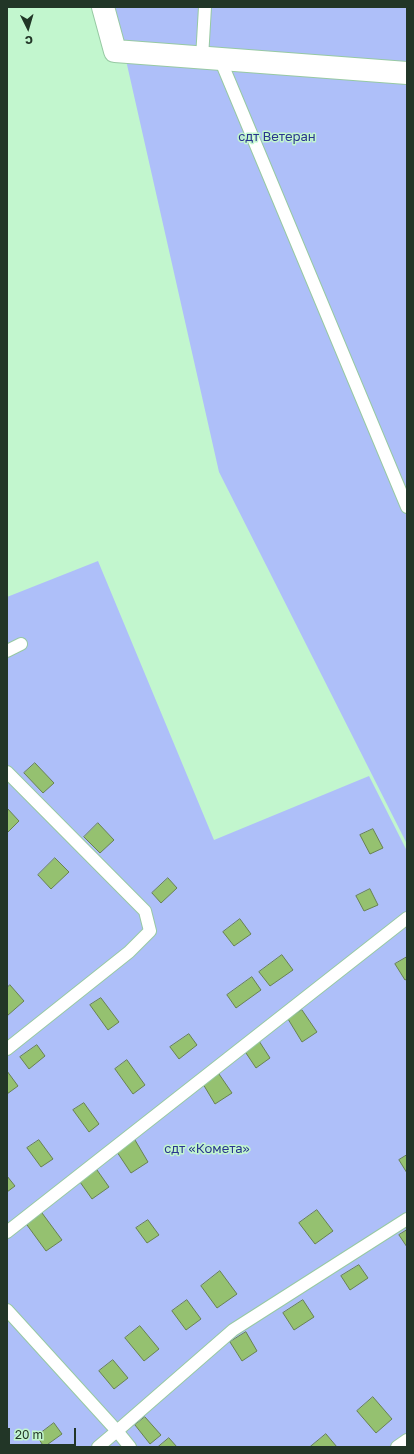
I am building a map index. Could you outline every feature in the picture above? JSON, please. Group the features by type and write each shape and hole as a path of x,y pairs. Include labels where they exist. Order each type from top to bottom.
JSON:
{"street":[{"path":"104,7 115,51 407,73"}],"lane":[{"path":"205,7 211,58 407,507"},
{"path":"7,650 21,644"},
{"path":"7,772 145,911 150,931 129,952 9,1044"},
{"path":"7,1232 407,918"},
{"path":"98,1447 233,1330 407,1219"},
{"path":"7,1310 130,1447"},
{"path":"397,1447 407,1440"}],"green space":[{"name":"сдт Ветеран","path":"114,7 407,7 407,844 219,472"},
{"name":"сдт «Комета»","path":"98,561 214,840 369,776 407,851 407,1447 7,1447 7,597"}],"building":[{"path":"35,763 54,783 43,793 24,773"},
{"path":"7,808 19,821 7,833"},
{"path":"98,823 114,840 100,853 84,837"},
{"path":"373,829 383,848 370,854 360,835"},
{"path":"55,858 69,872 51,889 38,875"},
{"path":"168,878 177,888 161,903 152,893"},
{"path":"370,889 378,905 364,911 356,896"},
{"path":"240,919 251,934 234,946 223,932"},
{"path":"282,955 293,970 270,986 259,972"},
{"path":"407,957 407,979 405,980 395,964"},
{"path":"252,977 261,990 236,1008 227,995"},
{"path":"10,985 24,1001 7,1016 7,988"},
{"path":"101,998 119,1022 108,1030 90,1005"},
{"path":"302,1010 317,1032 302,1042 288,1019"},
{"path":"189,1034 197,1045 179,1059 170,1047"},
{"path":"259,1041 270,1058 256,1068 244,1050"},
{"path":"37,1045 45,1056 29,1069 20,1057"},
{"path":"127,1060 145,1085 133,1094 115,1069"},
{"path":"7,1071 18,1086 7,1094"},
{"path":"219,1074 232,1093 215,1104 203,1084"},
{"path":"84,1103 99,1124 89,1132 73,1110"},
{"path":"39,1140 53,1159 41,1167 27,1148"},
{"path":"135,1140 148,1162 131,1173 117,1152"},
{"path":"407,1155 407,1173 399,1160"},
{"path":"97,1170 109,1187 92,1199 80,1182"},
{"path":"7,1176 15,1186 7,1192"},
{"path":"317,1210 333,1231 315,1244 299,1223"},
{"path":"42,1213 62,1240 46,1251 27,1225"},
{"path":"148,1220 159,1235 147,1243 136,1228"},
{"path":"407,1230 407,1247 399,1235"},
{"path":"359,1265 368,1278 350,1290 341,1276"},
{"path":"220,1271 237,1294 217,1308 201,1286"},
{"path":"187,1300 201,1319 186,1330 172,1311"},
{"path":"303,1300 314,1317 294,1330 283,1313"},
{"path":"140,1326 159,1349 144,1361 125,1338"},
{"path":"246,1332 257,1351 242,1361 230,1342"},
{"path":"113,1360 128,1378 114,1389 99,1371"},
{"path":"373,1397 392,1419 376,1433 357,1411"},
{"path":"145,1417 161,1435 150,1444 135,1425"},
{"path":"54,1423 62,1434 44,1447 37,1436"},
{"path":"326,1434 337,1447 310,1447"},
{"path":"169,1438 177,1447 158,1447"}]}
